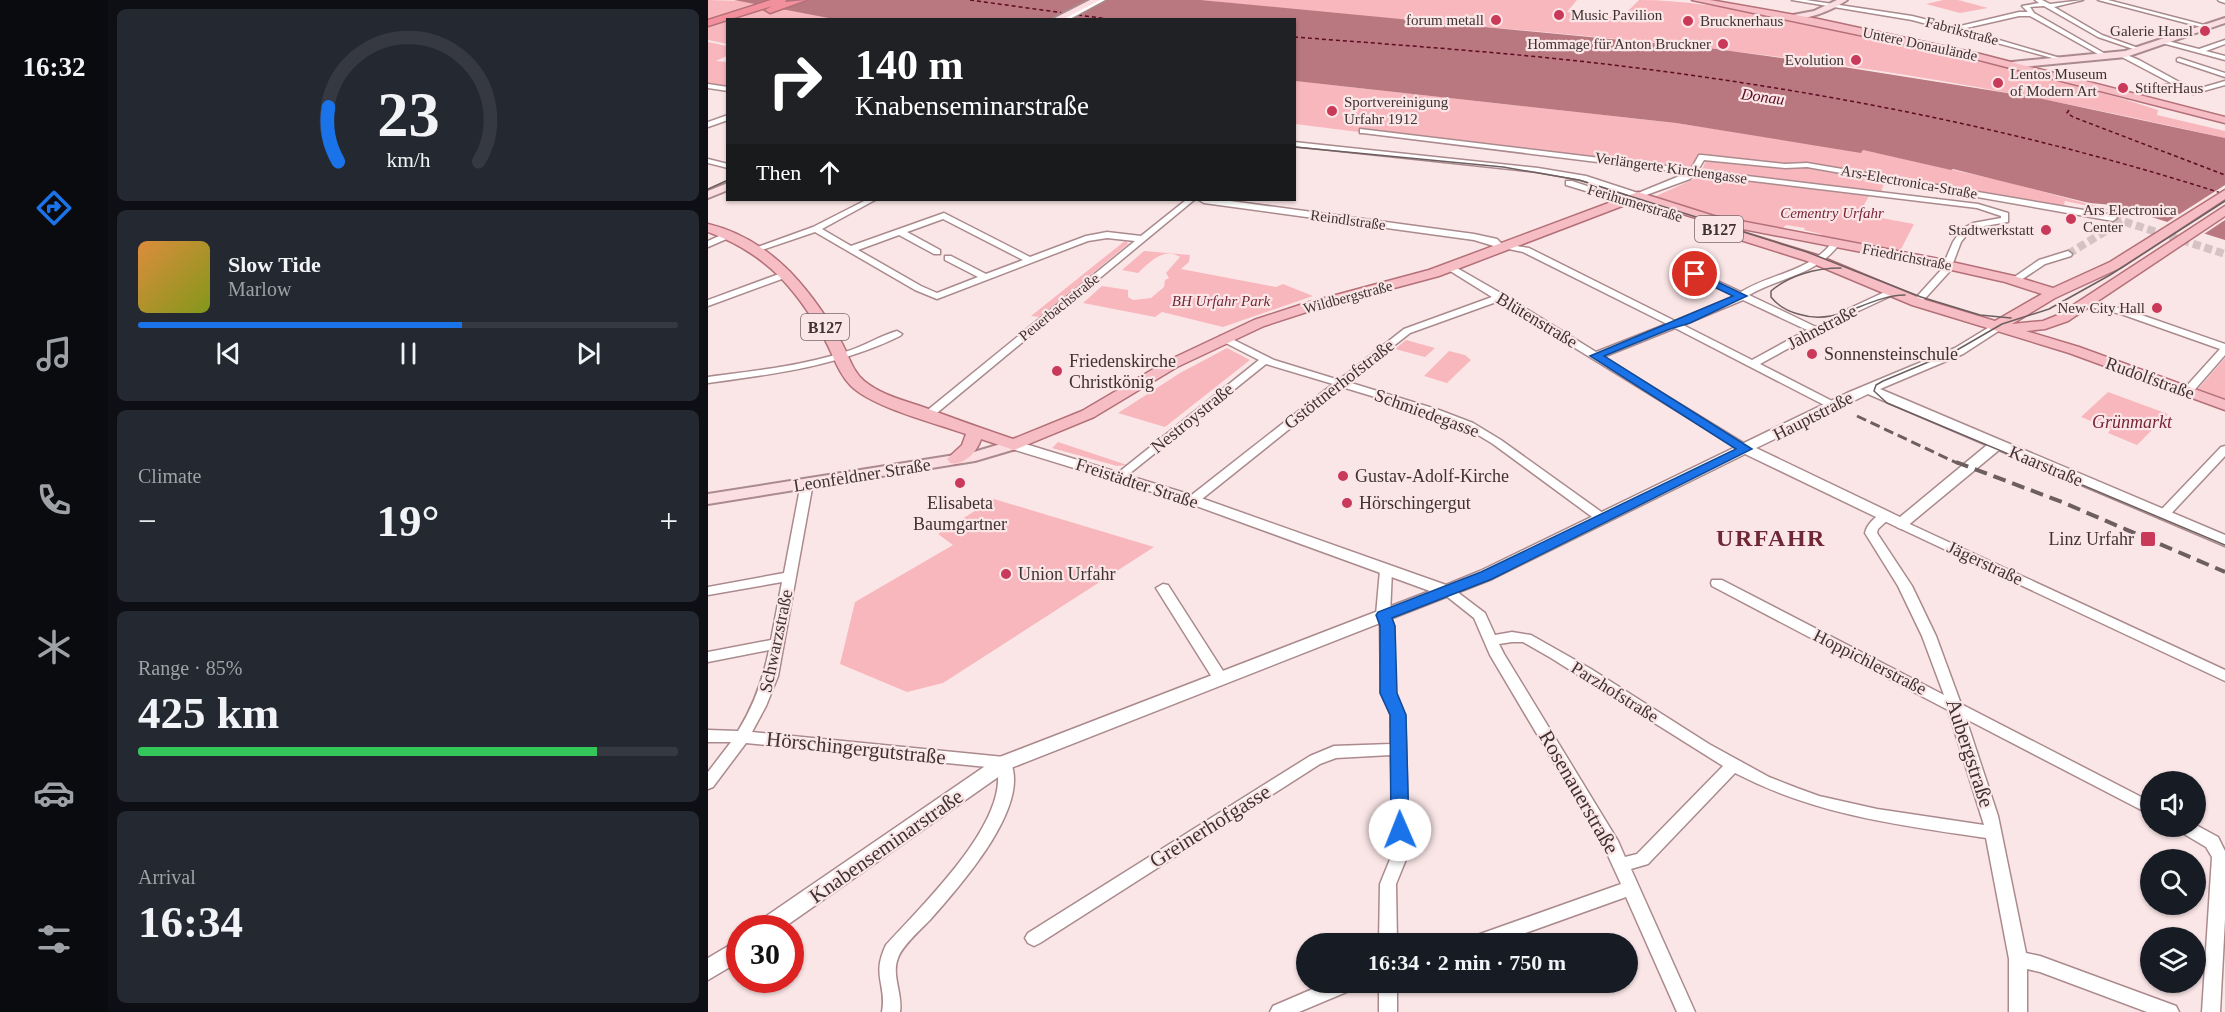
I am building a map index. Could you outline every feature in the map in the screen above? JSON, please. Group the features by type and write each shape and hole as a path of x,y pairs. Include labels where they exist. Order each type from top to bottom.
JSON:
{"highway":[{"path":"708,12 750,0"},
{"path":"708,21 770,0"},
{"path":"708,21 782,0"},
{"path":"747,18 801,0"},
{"path":"764,17 809,0"},
{"path":"710,33 726,25"}],"main road":[{"path":"1059,18 1096,0"},
{"name":"Untere Donaulände","path":"1696,0 1791,16 1814,17 2012,65 2038,67 2198,117 2225,128"},
{"path":"1814,17 1837,2"},
{"path":"2038,67 2065,61 2121,55 2208,25 2225,22"},
{"name":"Untere Donaulände","path":"2136,98 2176,114 2225,120"},
{"path":"2164,106 2176,114"},
{"path":"708,185 726,177"},
{"path":"708,195 726,187"},
{"name":"Hauptstraße","path":"1996,327 2053,293 2097,275 2225,194"},
{"name":"Ferihumerstraße","path":"1632,198 1723,221"},
{"name":"Ferihumerstraße","path":"1632,198 1755,233 1917,302 1996,327"},
{"name":"Wildbergstraße","path":"1014,445 1104,406 1172,364 1223,338 1294,312 1450,267 1502,245 1632,198"},
{"path":"2037,326 2057,321 2225,210"},
{"name":"Friedrichstraße","path":"1723,221 1755,233 1836,243 1947,265 2015,280 2053,293"},
{"name":"Freistädter Straße","path":"708,228 756,249 775,262 787,274 826,329 848,371 858,384 887,400 1014,445"},
{"name":"B127","path":"1996,327 2037,326"},
{"name":"Rudolfstraße","path":"2037,326 2038,333 2042,336 2074,350 2225,405"},
{"name":"Rudolfstraße","path":"1996,327 2074,350"},
{"path":"956,459 970,447 975,431"},
{"name":"Leonfeldner Straße","path":"708,499 992,453 1014,445"}],"street":[{"path":"1066,18 1102,0"},
{"name":"Fabrikstraße","path":"1795,0 1837,2 1956,28 2065,61"},
{"path":"2038,0 2100,36 2141,50"},
{"path":"2031,14 2025,6 2080,0"},
{"path":"2101,0 2208,25"},
{"path":"1956,28 2019,14 2031,14 2107,57"},
{"path":"2164,42 2225,58"},
{"path":"2199,51 2225,42"},
{"path":"2121,55 2137,61 2193,92 2211,89 2225,83"},
{"path":"2179,60 2225,75"},
{"path":"2136,98 2154,88 2180,85"},
{"path":"708,86 726,89"},
{"path":"710,123 726,118"},
{"path":"710,123 726,123"},
{"name":"Verlängerte Kirchengasse","path":"1363,131 1978,206 2001,213 2006,217 2003,221 1976,225 1965,231 1957,242 1947,265"},
{"name":"Ferihumerstraße","path":"1296,144 1551,172 1592,181 1632,198"},
{"name":"Ferihumerstraße","path":"1296,150 1523,173 1632,198"},
{"name":"Ars-Electronica-Straße","path":"1693,172 1702,157 1779,165 1807,165 2113,218"},
{"path":"708,161 726,165"},
{"name":"Wildbergstraße","path":"1632,198 1693,172"},
{"path":"1978,206 1981,194"},
{"path":"756,249 816,229 869,201"},
{"name":"Peuerbachstraße","path":"928,414 1189,201"},
{"name":"Reindlstraße","path":"1211,201 1456,236 1534,254 1834,406"},
{"path":"851,249 944,216 1031,261"},
{"path":"816,229 930,295 942,295 1093,237 1114,236 1142,239"},
{"path":"900,232 937,252"},
{"path":"708,244 728,235"},
{"path":"1596,356 1676,324 1819,261 1832,251 1836,243"},
{"path":"2015,280 2042,262 2067,254"},
{"path":"948,258 986,278"},
{"path":"1917,302 1927,293 1947,265"},
{"name":"Blütenstraße","path":"1450,267 1746,449"},
{"path":"1685,269 1815,330"},
{"path":"708,303 787,274"},
{"path":"2109,286 2103,299 2124,312"},
{"name":"Jahnstraße","path":"1752,364 1815,330 1833,325 1849,312 1892,292"},
{"name":"Gstöttnerhofstraße","path":"1193,500 1407,331 1501,297"},
{"path":"2085,303 2124,312 2225,348 2187,392"},
{"name":"Hauptstraße","path":"1447,591 1486,575 1603,519 1868,389 1959,351 1996,327"},
{"path":"708,380 842,358 872,347 897,334"},
{"name":"Schmiedegasse","path":"1223,338 1265,360 1435,412 1484,433 1603,519"},
{"name":"Nestroystraße","path":"1120,476 1265,360"},
{"name":"Kaarstraße","path":"1868,389 2225,542"},
{"path":"1901,524 1996,444"},
{"name":"Freistädter Straße","path":"1014,445 1193,500 1447,591"},
{"name":"Jägerstraße","path":"1746,449 1885,517 2225,676"},
{"path":"2163,515 2225,449"},
{"name":"Schwarzstraße","path":"708,783 744,737 764,698 777,644 807,483"},
{"name":"Aubergstraße","path":"1885,517 1872,528 1871,533 1917,608 1943,670 1994,833 2018,959 2018,1012"},
{"path":"1386,570 1383,615 1387,626 1388,693 1398,715 1401,852 1389,884 1388,933"},
{"path":"708,591 790,576"},
{"name":"Hoppichlerstraße","path":"1717,583 2140,803"},
{"path":"1163,588 1220,678"},
{"name":"Knabenseminarstraße","path":"786,915 1004,763 1447,591"},
{"name":"Rosenauerstraße","path":"1447,591 1480,616 1514,684 1612,846 1686,1012"},
{"name":"Parzhofstraße","path":"1491,640 1526,638 1734,765 1787,791 1837,806 1994,833"},
{"path":"708,657 777,644"},
{"name":"Hörschingergutstraße","path":"708,736 744,737 1004,763"},
{"name":"Greinerhofgasse","path":"1034,938 1315,760 1334,752 1399,749"},
{"path":"891,1012 892,995 885,968 886,959 971,858 989,833 1007,784 1004,763"},
{"path":"1621,865 1642,859 1734,765"},
{"path":"2204,837 2212,842 2220,857 2211,1012"},
{"path":"1502,933 1612,892 1631,888"},
{"path":"708,970 726,958"},
{"path":"2018,959 2040,964 2170,1012"},
{"path":"1279,1012 1324,993"},
{"path":"1388,993 1388,1012"}],"green space":[{"path":"708,0 744,1 834,18 726,18 726,44 708,40"},
{"path":"1201,0 1577,0 1567,12 1621,18 1639,0 1726,8 1786,19 2052,79 2158,110 2157,115 2225,131 2225,138 2004,92 1780,57 1636,41"},
{"path":"1943,0 1958,0 1988,8 1960,13 1926,4"},
{"path":"708,42 726,46 726,56 716,61 726,62 726,87 708,85"},
{"path":"1296,81 1676,123 1861,152 1863,150 1999,180 2118,212 2065,201 2064,205 2115,216 1886,176 1881,193 1701,172 1708,156 1700,154 1689,170 1366,130 1359,132 1296,124"},
{"name":"Cementry Urfahr","path":"1703,175 1870,194 1859,214 1914,224 1899,253 1820,238 1821,234 1804,230 1805,228 1786,225 1781,230 1715,217 1654,197"},
{"path":"1126,240 1128,244 1039,317 1031,316"},
{"name":"BH Urfahr Park","path":"1144,251 1168,253 1152,261 1138,273 1122,270"},
{"name":"BH Urfahr Park","path":"1169,253 1190,255 1189,262 1181,269 1276,287 1283,284 1313,296 1223,327 1162,312 1155,317 1083,303 1102,286 1128,290 1128,297 1133,300 1151,298 1164,287 1165,280 1169,278 1166,273 1180,257"},
{"path":"1406,340 1435,348 1425,357 1395,349"},
{"path":"1227,348 1250,360 1165,427 1118,413 1180,373"},
{"path":"1449,351 1465,355 1471,360 1447,383 1424,376"},
{"path":"2225,358 2225,399 2198,389"},
{"name":"Grünmarkt","path":"2108,392 2168,414 2137,445 2108,433 2111,429 2081,417"},
{"path":"1058,442 1127,465 1117,466 1052,448"},
{"name":"Union Urfahr","path":"994,499 1154,547 943,683 907,692 840,664 855,602 953,545 938,534"}],"water":[{"name":"Donau","path":"734,0 1201,0 1716,49 1812,62 2038,98 2225,138 2225,240 2113,205 2089,203 1953,169 1863,150 1861,153 1676,123 1296,81 1296,18 828,18"}],"pier":[{"path":"2225,185 2225,220 2201,236 2164,224"}],"ferry route":[{"path":"970,0 1064,13"},
{"path":"1078,15 1101,18"},
{"path":"1296,37 1605,64 1839,99 2070,149 2221,193"},
{"path":"2069,110 2067,113 2073,117 2225,175"}],"tunnel":[{"path":"2113,218 2225,254"},
{"path":"2068,254 2122,221"}],"tram line":[{"path":"1296,147 1503,167 1579,180 1807,252 1921,297 1980,315 2011,318"},
{"path":"708,189 726,181"},
{"path":"2225,201 2110,275 2049,309 2002,324 1957,350 1883,381 1876,385 1874,391 1887,403 2225,545"},
{"path":"1841,268 1822,269 1795,277 1778,285 1771,291 1771,297 1786,310 1813,317 1826,317 1877,300 1905,295"}],"railway":[{"path":"1857,416 1959,464"},
{"path":"1956,462 2062,502 2225,572"}],"place":[{"name":"Music Pavilion","path":"1559,15"},
{"name":"forum metall","path":"1496,20"},
{"name":"Brucknerhaus","path":"1688,21"},
{"name":"Galerie Hansl","path":"2205,31"},
{"name":"Hommage für Anton Bruckner","path":"1723,44"},
{"name":"Evolution","path":"1856,60"},
{"name":"Lentos Museum of Modern Art","path":"1998,83"},
{"name":"StifterHaus","path":"2123,88"},
{"name":"Sportvereinigung Urfahr 1912","path":"1332,111"},
{"name":"Ars Electronica Center","path":"2071,219"},
{"name":"Stadtwerkstatt","path":"2046,230"},
{"name":"New City Hall","path":"2157,308"},
{"name":"Sonnensteinschule","path":"1812,354"},
{"name":"Friedenskirche Christkönig","path":"1057,371"},
{"name":"Gustav-Adolf-Kirche","path":"1343,476"},
{"name":"Elisabeta Baumgartner","path":"960,483"},
{"name":"Hörschingergut","path":"1347,503"},
{"name":"Linz Urfahr","path":"2148,539"},
{"name":"Union Urfahr","path":"1006,574"}],"district":[{"name":"URFAHR","path":"1771,538"}],"route":[{"path":"1400,830 1398,715 1388,693 1387,626 1383,615 1486,575 1746,449 1596,356 1735,301 1741,296 1695,274"}]}
